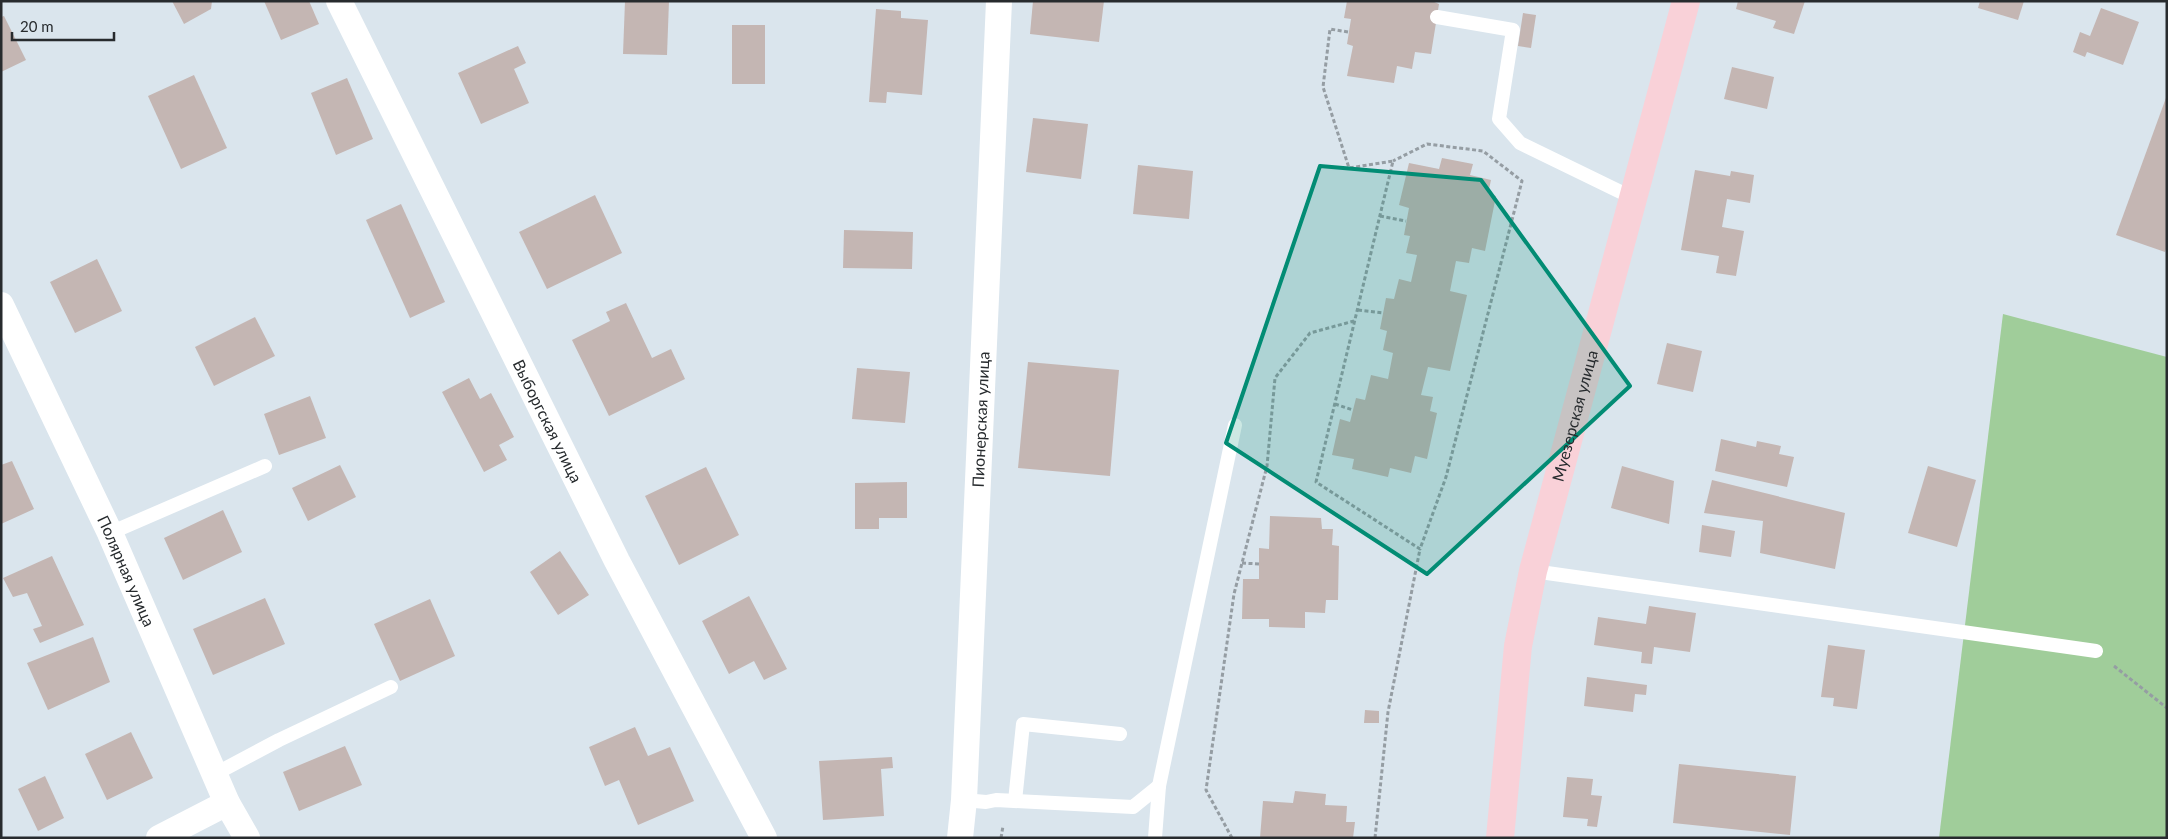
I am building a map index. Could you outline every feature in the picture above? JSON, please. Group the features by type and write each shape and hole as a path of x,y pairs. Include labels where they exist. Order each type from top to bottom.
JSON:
{"main road":[{"name":"Муезерская улица","path":"1500,838 1518,646 1533,571 1686,1"}],"street":[{"name":"Выборгская улица","path":"339,1 617,561 764,838"},
{"name":"Пионерская улица","path":"960,838 964,800 999,1"},
{"name":"Полярная улица","path":"1,305 110,533 228,803 247,838"},
{"path":"159,838 228,803"}],"lane":[{"path":"1437,17 1513,30 1499,119 1520,143 1634,198"},
{"path":"1155,838 1158,786 1235,425"},
{"path":"110,533 265,466"},
{"path":"1533,571 2096,651"},
{"path":"215,774 279,740 391,687"},
{"path":"1015,801 1023,724 1120,734"},
{"path":"964,800 1133,807 1158,786"}],"path":[{"path":"1348,32 1330,29 1323,87 1349,168 1393,162 1427,144 1483,151 1522,181 1446,477 1420,549 1388,712 1375,838"},
{"path":"1393,162 1316,482 1420,549"},
{"path":"1380,216 1406,221"},
{"path":"1358,310 1383,313"},
{"path":"1232,838 1206,790 1234,594 1267,466 1274,378 1310,333 1355,321"},
{"path":"1335,404 1353,410"},
{"path":"1242,563 1259,564"},
{"path":"2096,651 2167,708"}],"highlighted area":[{"path":"1320,166 1481,180 1630,386 1427,574 1226,443"}],"green space":[{"path":"2003,314 2167,357 2167,838 1939,838"}],"building":[{"path":"172,1 212,1 211,9 184,24"},
{"path":"264,1 309,1 319,24 281,40"},
{"path":"625,1 669,1 667,55 623,54"},
{"path":"1033,1 1104,1 1099,42 1030,34"},
{"path":"1347,1 1432,1 1439,4 1431,54 1415,52 1412,69 1397,66 1394,83 1347,76 1353,46 1347,44 1351,19 1344,18"},
{"path":"1738,1 1805,1 1794,34 1773,28 1776,21 1736,9"},
{"path":"1980,1 2024,1 2018,20 1978,8"},
{"path":"2101,8 2139,22 2123,65 2087,52 2085,57 2073,52 2080,32 2090,36"},
{"path":"876,9 901,11 901,18 928,20 922,95 887,92 886,103 869,102"},
{"path":"1523,13 1536,15 1531,48 1518,46"},
{"path":"4,16 26,60 1,72 1,17"},
{"path":"732,25 765,25 765,84 732,84"},
{"path":"518,46 526,63 514,69 529,103 481,124 458,73"},
{"path":"1732,67 1774,77 1767,109 1724,99"},
{"path":"194,75 227,148 181,169 148,96"},
{"path":"347,78 373,139 336,155 311,93"},
{"path":"2167,95 2167,246 2165,252 2116,235"},
{"path":"1033,118 1088,124 1081,179 1026,172"},
{"path":"1442,158 1473,164 1470,175 1491,180 1488,194 1496,196 1485,251 1472,248 1469,263 1456,261 1450,291 1467,295 1450,371 1428,367 1421,395 1433,397 1430,411 1437,413 1427,459 1415,456 1411,473 1390,468 1388,477 1352,469 1354,459 1332,455 1340,419 1350,422 1356,398 1365,400 1371,375 1388,379 1393,353 1383,350 1387,331 1380,329 1386,298 1394,299 1399,279 1411,282 1417,255 1406,253 1410,236 1404,235 1409,208 1399,205 1409,163 1439,169"},
{"path":"1138,165 1193,171 1189,219 1133,214"},
{"path":"1695,170 1730,176 1731,171 1754,175 1750,203 1727,199 1722,227 1744,231 1736,276 1716,273 1719,256 1681,250"},
{"path":"595,195 622,253 547,289 519,232"},
{"path":"401,204 445,302 410,318 366,220"},
{"path":"844,230 913,232 912,269 843,268"},
{"path":"97,259 122,311 75,333 50,282"},
{"path":"626,303 652,358 671,349 685,379 609,416 572,340 610,321 606,312"},
{"path":"255,317 275,356 214,386 195,347"},
{"path":"1667,343 1702,351 1693,392 1657,384"},
{"path":"1028,362 1119,370 1110,476 1018,468"},
{"path":"857,368 910,372 905,423 852,419"},
{"path":"469,378 480,399 491,393 514,437 499,445 507,460 484,472 442,392"},
{"path":"310,396 326,438 279,455 264,414"},
{"path":"1721,439 1756,447 1757,441 1781,446 1779,454 1794,457 1787,487 1715,471"},
{"path":"12,461 34,509 1,524 1,465"},
{"path":"340,465 356,497 308,521 292,488"},
{"path":"1622,466 1674,481 1669,524 1611,508"},
{"path":"1928,466 1976,480 1957,547 1908,533"},
{"path":"706,467 739,535 679,565 645,496"},
{"path":"1712,480 1845,513 1835,569 1760,553 1763,521 1704,513"},
{"path":"907,482 907,518 879,518 879,529 855,529 855,483"},
{"path":"223,510 242,552 183,580 164,538"},
{"path":"1270,516 1321,518 1322,529 1333,529 1332,545 1339,546 1338,600 1326,600 1325,613 1305,612 1305,628 1269,627 1269,619 1242,619 1243,579 1259,579 1259,548 1269,549"},
{"path":"1702,525 1735,531 1731,557 1699,552"},
{"path":"560,551 589,595 558,615 530,572"},
{"path":"52,556 84,625 40,643 33,629 42,626 27,593 13,597 3,578"},
{"path":"749,596 787,669 764,680 754,661 729,674 702,621"},
{"path":"265,598 285,644 213,675 193,629"},
{"path":"430,599 455,656 400,681 374,624"},
{"path":"1649,606 1696,613 1690,652 1654,647 1652,664 1641,663 1642,652 1594,645 1598,617 1646,624"},
{"path":"93,637 110,682 48,710 27,663"},
{"path":"1828,645 1865,650 1857,709 1833,706 1834,698 1821,697"},
{"path":"1587,677 1647,685 1646,695 1635,694 1633,712 1584,706"},
{"path":"1365,710 1379,711 1379,723 1364,723"},
{"path":"635,727 648,756 670,747 694,801 638,825 619,780 605,786 589,747"},
{"path":"131,732 153,778 107,800 85,754"},
{"path":"345,746 362,785 299,811 283,772"},
{"path":"892,757 893,768 881,769 884,816 823,820 819,761"},
{"path":"1679,764 1796,776 1790,835 1673,823"},
{"path":"45,776 64,818 38,831 18,789"},
{"path":"1567,777 1593,779 1591,795 1602,796 1597,827 1587,826 1588,819 1563,817"},
{"path":"1295,791 1326,794 1325,805 1347,806 1346,822 1355,822 1353,838 1260,838 1263,801 1293,803"}]}
